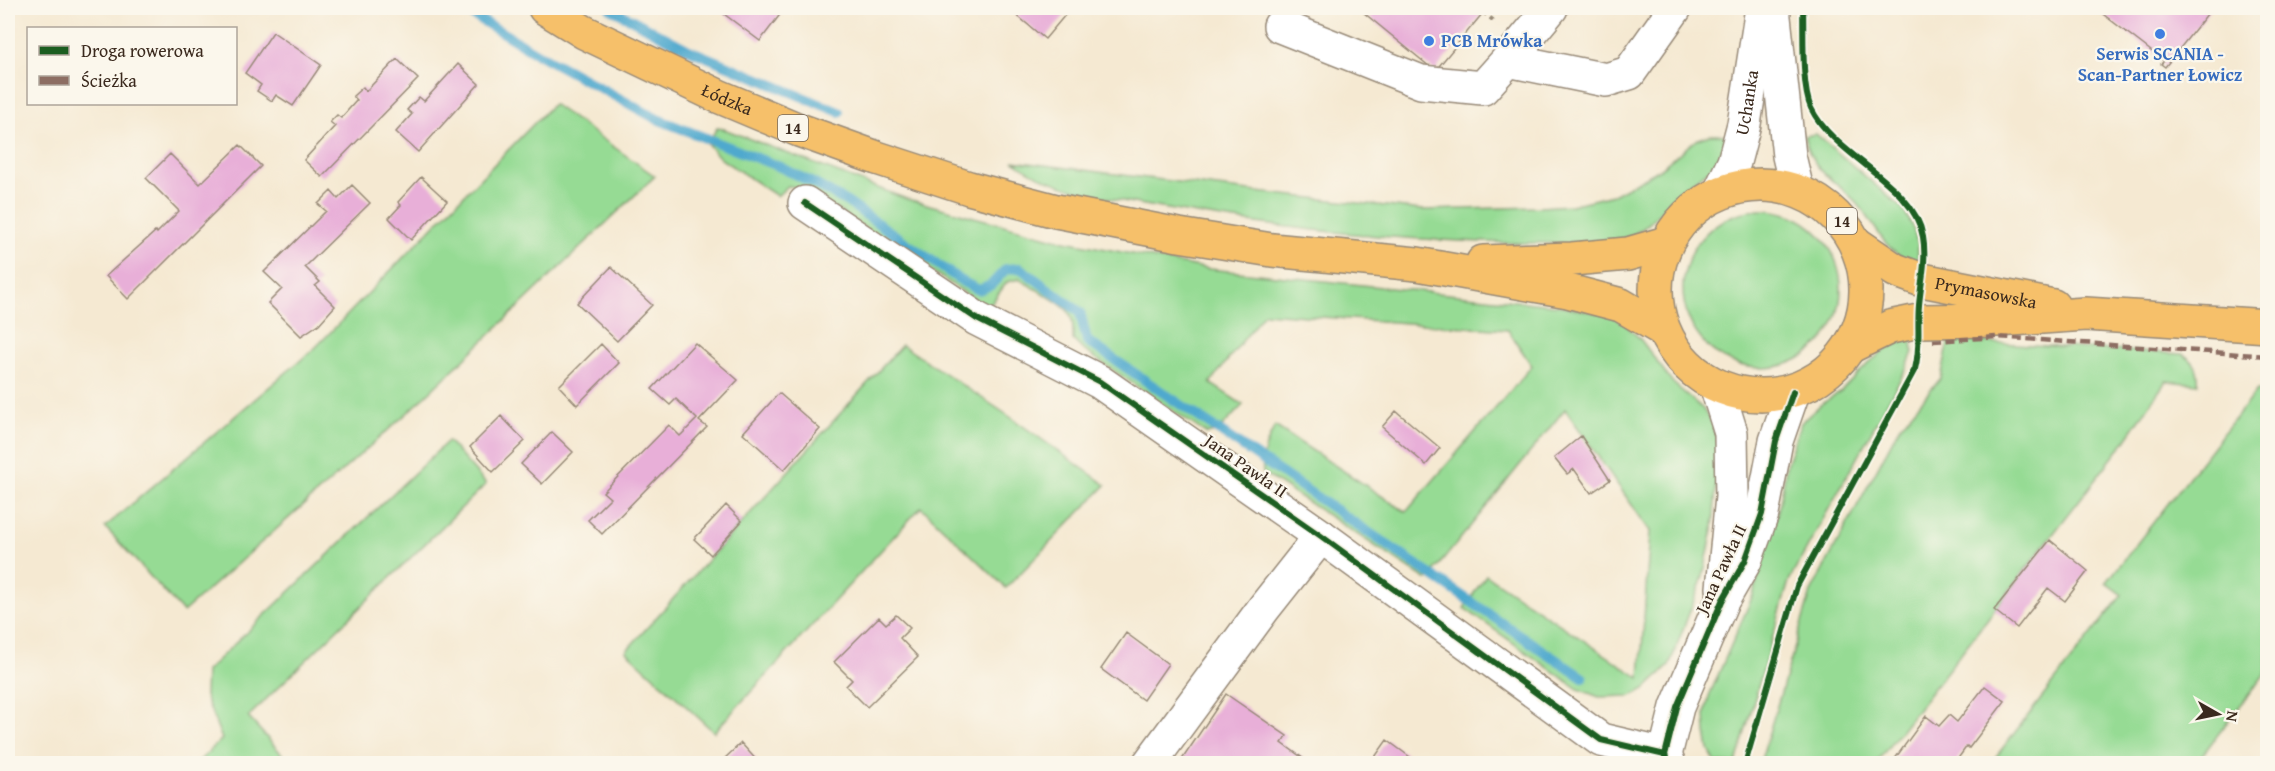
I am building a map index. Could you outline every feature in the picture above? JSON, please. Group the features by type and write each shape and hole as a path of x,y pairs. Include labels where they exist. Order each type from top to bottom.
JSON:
{"main road":[{"name":"Łódzka","path":"545,8 585,32 718,96 799,130 958,185 1056,211 1169,233 1272,250 1417,264"},
{"name":"14","path":"1772,184 1797,190 1821,203 1842,221 1857,244 1867,278 1865,313 1851,346 1827,375 1793,392 1755,397 1717,388 1683,364 1662,328 1655,285 1666,243 1688,213 1720,192 1745,185 1772,184"},
{"name":"14","path":"1417,264 1572,259 1628,254 1666,243"},
{"name":"Prymasowska","path":"1857,244 1895,270 1922,280 2086,314"},
{"name":"14","path":"1417,264 1568,291 1621,305 1662,328"},
{"name":"Prymasowska","path":"1851,346 1890,327 1919,321 1998,320 2086,314 2268,327"}],"street":[{"path":"1280,26 1421,82 1483,88 1551,8"},
{"path":"1508,60 1606,80 1629,73 1675,8"},
{"name":"Uchanka","path":"1720,192 1734,162 1744,124 1762,8"},
{"name":"Uchanka","path":"1773,8 1789,156 1797,190"},
{"name":"Jana Pawła II","path":"805,203 977,319 1100,382 1321,537 1601,740 1664,761 1677,707 1722,602 1745,561 1762,514 1776,441 1793,392"},
{"name":"Jana Pawła II","path":"1717,388 1731,433 1732,496 1722,602"},
{"path":"1149,764 1264,608 1321,537"}],"green space":[{"path":"553,104 655,176 414,407 183,612 105,527 316,347"},
{"path":"717,128 904,198 1055,239 1209,269 1563,306 1612,316 1627,326 1641,340 1673,383 1703,409 1713,425 1719,449 1713,529 1703,577 1669,666 1645,689 1631,696 1599,697 1578,689 1464,608 1486,575 1640,678 1650,531 1565,409 1427,580 1263,473 1265,449 1275,426 1406,512 1532,366 1508,330 1264,313 1210,383 1243,405 1218,431 1207,434 1082,349 1073,340 1070,314 1052,299 1019,279 1007,282 988,308 804,188 788,186 777,196 721,159 707,144"},
{"path":"1816,134 1902,208 1912,225 1918,244 1918,264 1889,247 1857,203 1819,168 1813,160 1804,136"},
{"path":"1710,135 1729,135 1715,163 1676,195 1642,229 1622,239 1579,243 1424,239 1339,233 1254,223 1087,193 1048,180 1013,161 1257,192 1423,210 1540,207 1571,205 1613,195 1657,171 1696,140"},
{"path":"1762,210 1777,211 1792,216 1806,223 1818,233 1828,245 1835,259 1840,274 1840,304 1835,319 1828,333 1818,345 1806,355 1792,362 1777,367 1762,368 1747,367 1732,362 1718,355 1706,345 1696,333 1689,319 1684,304 1683,289 1684,274 1689,259 1696,245 1706,233 1718,223 1732,216 1747,211"},
{"path":"1912,339 1913,352 1907,367 1789,581 1736,763 1716,763 1709,750 1706,733 1705,714 1709,696 1753,595 1780,503 1787,462 1801,423 1820,405 1841,391 1871,361 1889,347"},
{"path":"1949,340 2182,354 2195,366 2198,384 2166,381 2122,445 1876,763 1760,763 1811,592 1899,428 1941,378"},
{"path":"902,345 1006,414 1106,485 1006,588 921,507 714,732 626,651"},
{"path":"2257,390 2268,391 2267,671 2196,763 1991,763 2122,595 2106,583"},
{"path":"448,441 486,484 248,717 290,763 197,763 222,739 205,696 206,671"}],"building":[{"path":"716,8 785,8 760,41"},
{"path":"1008,8 1071,8 1045,39"},
{"name":"PCB Mrówka","path":"1358,8 1487,8 1435,71"},
{"name":"Serwis SCANIA - Scan-Partner Łowicz","path":"2095,8 2212,8 2165,67 2161,64 2164,61"},
{"path":"273,32 321,65 293,106 276,95 272,101 257,91 261,85 245,73"},
{"path":"397,59 418,79 322,177 304,160 335,126 330,122 337,115 341,118 357,100 353,96 363,87 366,91"},
{"path":"458,64 479,84 418,152 396,132 412,114 407,110 419,97 424,101"},
{"path":"240,145 261,166 128,299 106,276 156,231 157,233 179,211 146,178 170,154 200,184"},
{"path":"421,177 447,201 411,240 389,218 401,205 398,202"},
{"path":"352,185 370,203 305,267 320,282 315,286 335,306 319,324 301,336 268,303 282,289 264,272 326,211 318,204 331,191 338,199"},
{"path":"611,267 652,305 617,341 577,303"},
{"path":"695,343 738,380 699,421 707,427 602,534 588,520 610,498 603,492 669,425 680,436 697,419 676,399 670,405 652,389"},
{"path":"601,344 619,363 577,405 559,386"},
{"path":"779,393 820,429 784,470 743,433"},
{"path":"1396,411 1440,448 1426,465 1382,427"},
{"path":"501,416 525,441 493,472 470,447"},
{"path":"552,432 573,452 542,484 521,464"},
{"path":"1581,436 1610,480 1591,493 1574,469 1567,474 1554,458"},
{"path":"726,505 742,521 711,555 694,539"},
{"path":"2050,540 2088,571 2065,601 2048,588 2017,628 1994,610"},
{"path":"896,615 910,628 900,638 918,657 867,707 846,686 852,680 834,662 879,617 886,624"},
{"path":"1126,633 1168,664 1143,700 1101,669"},
{"path":"1985,686 2005,701 1954,764 1899,764 1894,760 1926,716 1939,726 1949,715 1957,722"},
{"path":"1226,694 1287,736 1282,743 1311,764 1179,764"},
{"path":"1387,740 1414,760 1412,764 1370,764"},
{"path":"741,743 760,764 727,764 723,760"}],"waterway":[{"path":"461,8 538,54 657,119 780,167 815,184 847,202 963,282 979,290 991,285 1006,269 1020,268 1080,312 1087,341 1583,678"},
{"path":"610,8 687,49 839,112"}],"marked path":[{"path":"1933,341 1997,337 2268,356"}],"cycle path":[{"path":"1745,764 1797,586 1915,369 1918,353 1919,305 1924,254 1923,237 1917,218 1890,185 1837,142 1822,126 1811,108 1804,73 1803,8"},
{"path":"805,203 977,319 1100,382 1321,536 1601,740 1665,755"},
{"path":"1669,764 1665,755 1677,707 1722,601 1745,561 1762,514 1776,441 1793,392"}],"place":[{"name":"Serwis SCANIA - Scan-Partner Łowicz","path":"2160,34"},
{"name":"PCB Mrówka","path":"1429,41"}]}
